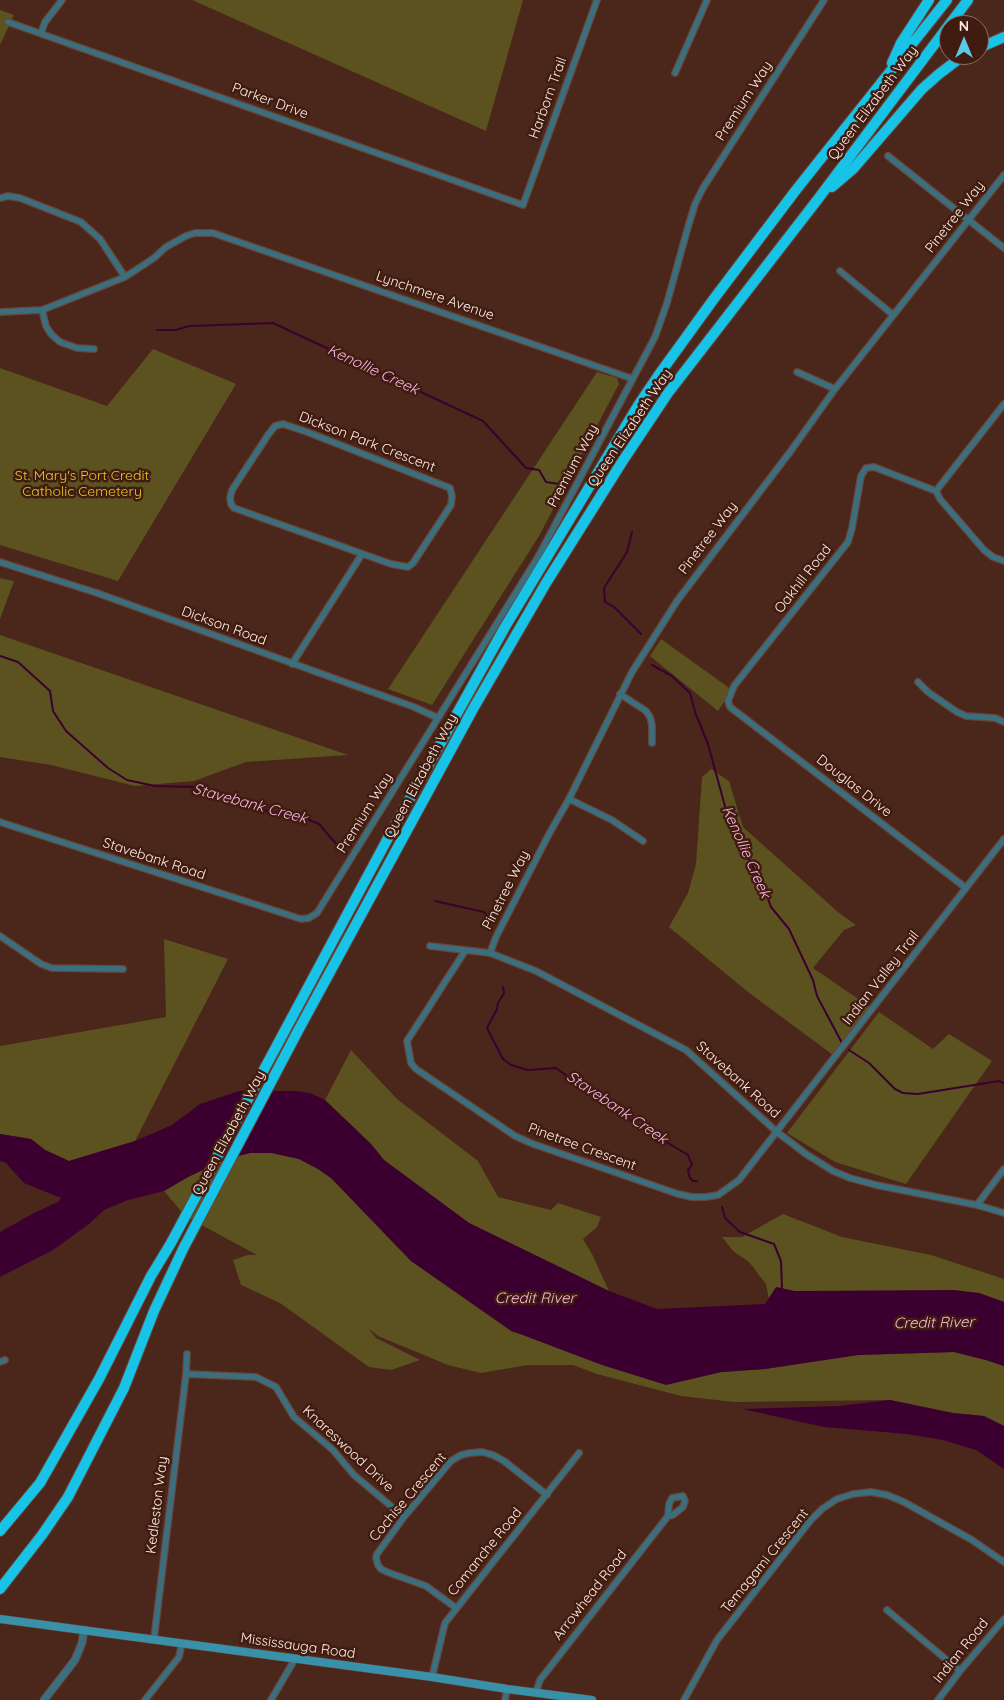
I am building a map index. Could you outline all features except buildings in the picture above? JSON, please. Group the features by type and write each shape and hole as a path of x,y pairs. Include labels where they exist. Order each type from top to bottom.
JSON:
{"highway":[{"path":"885,78 901,43 929,0"},
{"name":"Queen Elizabeth Way","path":"0,1531 40,1483 99,1379 151,1276 171,1243 388,838 500,635 639,404 796,190 947,0"},
{"name":"Queen Elizabeth Way","path":"957,15 968,0"},
{"path":"989,44 1004,37"},
{"name":"Queen Elizabeth Way","path":"0,1589 68,1497 124,1388 154,1311 184,1249 299,1029 492,675 546,583 622,462 685,371 939,38"},
{"path":"818,199 853,169 922,89 951,65"}],"main road":[{"name":"Mississauga Road","path":"0,1619 592,1700"}],"street":[{"path":"41,34 45,22 62,0"},
{"name":"Harborn Trail","path":"523,205 597,0"},
{"path":"675,73 707,0"},
{"name":"Premium Way","path":"301,919 313,916 320,908 538,557 655,337 662,319 695,204 703,188 824,0"},
{"name":"Parker Drive","path":"8,22 523,205"},
{"path":"888,156 1004,248"},
{"name":"Pinetree Way","path":"490,954 496,937 569,799 620,694 677,601 892,314 969,221 1004,175"},
{"path":"0,198 8,196 20,198 81,222 100,239 124,278"},
{"name":"Lynchmere Avenue","path":"0,312 42,310 124,278 154,258 166,247 186,236 195,233 213,233 634,379"},
{"path":"840,271 892,314"},
{"path":"42,310 46,326 51,334 60,342 77,348 94,349"},
{"path":"797,372 835,389"},
{"path":"1004,404 936,491 940,500 984,550 993,557 1004,561"},
{"name":"Dickson Park Crescent","path":"283,424 307,432 450,488 452,496 451,505 416,560 408,566 391,564 362,554 234,508 231,504 230,494 275,426 283,424"},
{"name":"Oakhill Road","path":"728,701 734,686 848,542 861,476 866,468 874,466 936,491"},
{"path":"292,664 362,554"},
{"name":"Dickson Road","path":"0,562 96,594 414,707 438,718"},
{"path":"918,682 928,692 957,712 966,716 995,718 1004,722"},
{"path":"620,694 646,711 650,717 652,743"},
{"name":"Douglas Drive","path":"728,701 730,707 966,888"},
{"path":"569,799 612,820 643,840"},
{"name":"Stavebank Road","path":"0,822 301,919"},
{"name":"Indian Valley Trail","path":"777,1132 1003,841"},
{"path":"0,936 42,964 52,968 123,969"},
{"name":"Stavebank Road","path":"430,946 490,954 536,971 686,1050 777,1132 833,1171 850,1178 977,1205 1004,1213"},
{"name":"Pinetree Crescent","path":"465,951 407,1041 411,1063 515,1136 549,1150 678,1194 706,1197 718,1195 739,1180 777,1132"},
{"path":"977,1205 1004,1170"},
{"path":"186,1354 186,1374"},
{"name":"Knareswood Drive","path":"186,1374 256,1377 276,1387 294,1417 333,1450 362,1481 404,1517"},
{"name":"Kedleston Way","path":"154,1639 186,1374"},
{"name":"Cochise Crescent","path":"456,1608 426,1586 387,1572 378,1565 377,1554 404,1517 452,1461 460,1455 470,1452 482,1452 504,1461 547,1495"},
{"name":"Comanche Road","path":"432,1677 445,1623 578,1453"},
{"name":"Temagami Crescent","path":"684,1700 718,1640 810,1521 822,1509 837,1499 871,1492 887,1495 904,1502 964,1536 1004,1562"},
{"name":"Arrowhead Road","path":"536,1692 540,1680 668,1516"},
{"path":"887,1610 960,1671"},
{"name":"Indian Road","path":"938,1700 1004,1619"},
{"path":"44,1700 74,1660 82,1643 84,1630"},
{"path":"145,1700 179,1657 182,1643"},
{"path":"270,1700 295,1659"},
{"path":"505,1700 507,1689"}],"green space":[{"path":"192,0 523,0 486,131"},
{"path":"0,10 14,15 0,45"},
{"name":"St. Mary's Port Credit Catholic Cemetery","path":"153,349 236,384 118,581 0,545 0,368 107,406"},
{"path":"597,372 617,378 619,384 539,536 432,705 388,689"},
{"path":"0,578 14,581 0,619"},
{"path":"0,635 348,755 246,762 194,781 135,786 51,765 0,757"},
{"path":"661,639 732,690 718,711 650,656"},
{"path":"711,769 729,781 743,827 839,913 856,925 844,930 813,968 870,1007 833,1055 748,992 669,927 688,893 696,864 702,777"},
{"path":"164,939 228,959 135,1141 69,1161 45,1150 31,1139 0,1134 0,1046 166,1017"},
{"path":"879,1012 933,1049 949,1034 992,1061 906,1184 835,1162 787,1133"},
{"path":"351,1050 397,1099 478,1161 498,1197 551,1210 558,1203 601,1217 597,1227 583,1239 609,1291 469,1223 384,1160 371,1144 325,1100"},
{"path":"250,1153 272,1153 299,1159 318,1169 331,1178 411,1261 512,1332 722,1372 765,1369 858,1355 954,1352 1004,1366 1004,1426 984,1416 953,1413 890,1400 734,1402 681,1396 597,1374 573,1365 528,1365 481,1373 448,1365 378,1336 369,1329 376,1338 420,1360 391,1370 369,1367 280,1303 241,1285 233,1260 248,1255 257,1255 185,1216 164,1191 226,1159"},
{"path":"783,1214 842,1237 931,1255 1004,1279 1004,1302 979,1293 794,1291 777,1287 769,1300 766,1284 749,1262 733,1251 722,1237 742,1237"}],"water":[{"name":"Credit River","path":"239,1091 296,1091 310,1093 325,1100 371,1144 384,1160 469,1223 609,1291 657,1309 765,1304 776,1287 794,1291 954,1290 979,1293 1004,1302 1004,1366 954,1352 858,1355 765,1369 722,1372 666,1385 602,1365 512,1331 411,1261 331,1178 299,1159 272,1153 250,1153 226,1159 164,1191 128,1200 104,1210 89,1224 53,1250 0,1277 0,1232 58,1202 61,1198 24,1183 6,1163 0,1161 0,1134 31,1139 45,1150 69,1161 135,1141 172,1125 200,1104"},
{"path":"890,1400 953,1413 984,1416 1004,1426 1004,1469 976,1450 943,1440 907,1434 824,1427 742,1409 838,1406"}],"waterway":[{"name":"Kenollie Creek","path":"157,330 176,330 189,326 273,323 483,421 526,468 539,470 546,482 559,484"},
{"name":"Kenollie Creek","path":"632,532 627,552 604,588 605,602 614,607 641,634"},
{"name":"Stavebank Creek","path":"0,656 18,662 50,691 53,711 66,731 108,768 127,780 155,786 195,787 224,794 244,804 274,813 307,819 319,824 338,846"},
{"name":"Kenollie Creek","path":"652,665 672,676 690,693 695,712 708,744 729,821 764,888 771,907 789,929 813,980 817,996 842,1043"},
{"name":"Stavebank Creek","path":"435,901 484,912 491,921"},
{"name":"Stavebank Creek","path":"503,987 504,993 487,1028 503,1059 511,1065 528,1070 556,1068 613,1110 688,1155 692,1165 688,1170 690,1178 693,1181 697,1181"},
{"name":"Kenollie Creek","path":"849,1050 869,1063 895,1089 903,1093 918,1094 999,1081 1004,1083"},
{"name":"Stavebank Creek","path":"722,1207 725,1218 740,1232 774,1244 781,1261 782,1290"}]}
